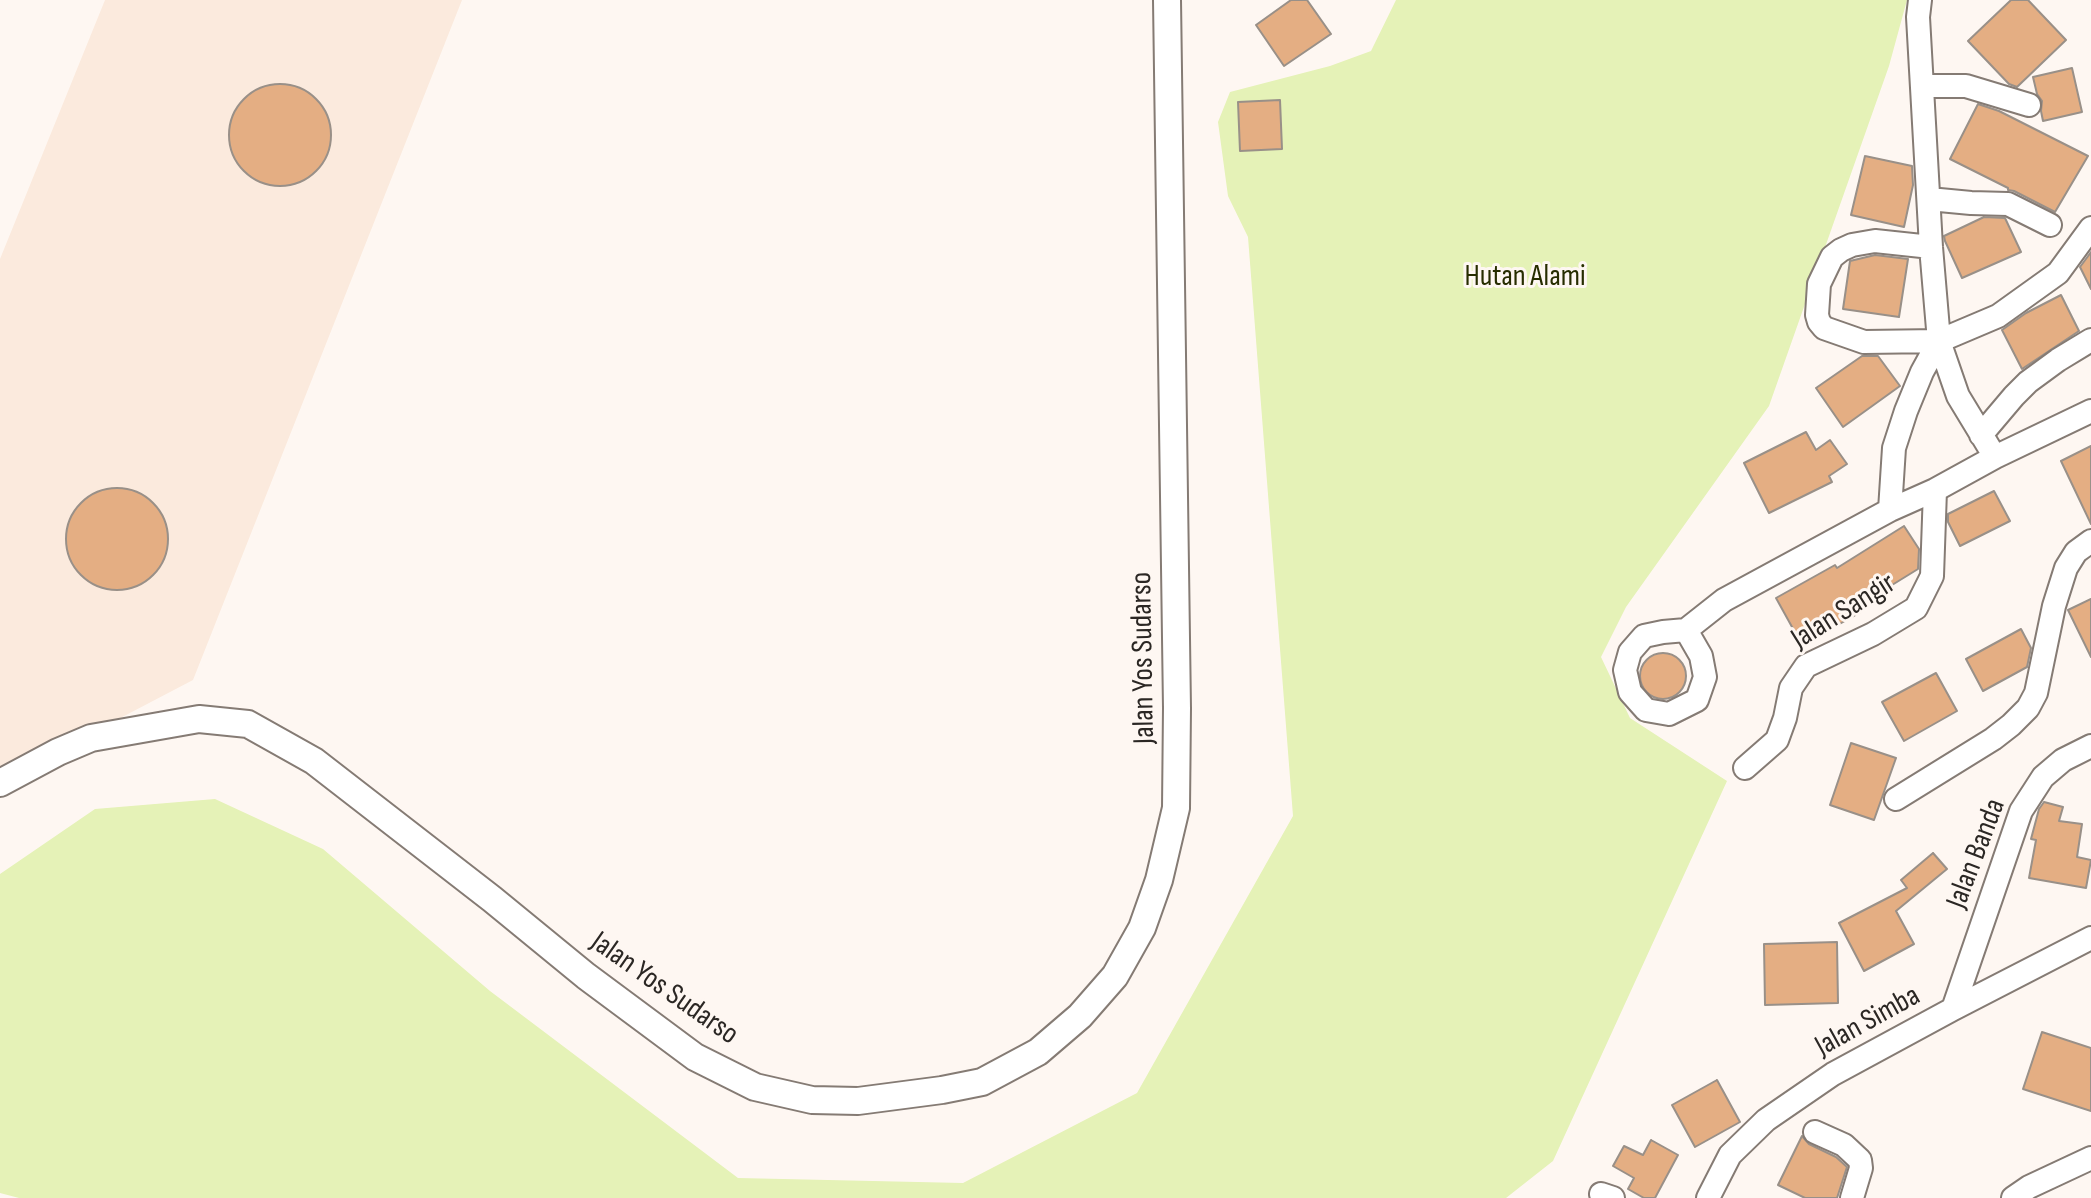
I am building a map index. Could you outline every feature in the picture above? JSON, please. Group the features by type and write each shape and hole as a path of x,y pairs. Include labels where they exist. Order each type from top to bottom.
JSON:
{"main road":[{"name":"Jalan Yos Sudarso","path":"0,783 91,738 199,719 248,724 314,761 586,976 695,1057 755,1087 812,1100 858,1101 982,1082 1038,1052 1080,1016 1115,976 1129,952 1142,928 1159,880 1176,808 1167,0"}],"street":[{"path":"1920,0 1918,17 1939,341 1958,396 1995,457"},
{"path":"1924,86 1966,86 2029,105"},
{"path":"1929,199 2008,204 2050,225"},
{"path":"1931,247 1875,241 1841,250 1832,257 1819,284 1819,322 1824,328 1864,342 1939,341 1998,316 2058,273 2091,228"},
{"path":"1981,435 2028,382 2091,340"},
{"path":"1890,510 1894,448 1916,385 1939,341"},
{"path":"1686,630 1724,600 1890,510 2091,411"},
{"name":"Jalan Sangir","path":"1745,768 1777,740 1791,688 1806,666 1873,634 1916,608 1932,576 1935,490"},
{"path":"1896,799 1993,739 2028,708 2036,693 2054,606 2066,568 2076,552 2091,541"},
{"name":"Jalan Banda","path":"1953,1009 2021,811 2043,777 2063,760 2091,746"},
{"name":"Jalan Simba","path":"1708,1198 1730,1155 1766,1120 1833,1074 2091,938"},
{"path":"1815,1132 1844,1145 1860,1160 1861,1168 1852,1198"},
{"path":"2013,1198 2029,1187 2091,1158"}],"shaded area":[{"path":"105,0 462,0 193,680 0,781 0,259"}],"green space":[{"name":"Hutan Alami","path":"1396,0 1907,0 1889,66 1769,406 1626,607 1601,657 1630,718 1727,781 1553,1161 1506,1198 19,1198 0,1193 0,874 95,809 215,799 323,849 490,991 738,1178 963,1183 1137,1093 1293,816 1248,237 1228,196 1218,122 1230,92 1330,66 1371,51"}],"building":[{"path":"1291,0 1307,0 1331,34 1284,66 1256,25"},
{"path":"2011,0 2028,0 2066,40 2017,87 2009,84 1968,41"},
{"path":"2072,68 2082,112 2043,121 2042,101 2033,77"},
{"path":"280,84 299,88 316,99 327,116 331,135 327,154 316,171 299,182 280,186 261,182 244,171 233,154 229,135 233,116 244,99 261,88"},
{"path":"1280,100 1282,149 1240,151 1238,102"},
{"path":"1978,104 1999,111 2088,156 2055,212 1950,159"},
{"path":"1865,156 1912,166 1913,185 1904,227 1851,215"},
{"path":"1984,217 2005,218 2021,252 1962,278 1944,236"},
{"path":"2091,252 2091,289 2080,267"},
{"path":"1875,255 1908,259 1899,317 1843,309 1850,261"},
{"path":"2061,295 2079,331 2022,369 2002,330"},
{"path":"1862,356 1878,356 1900,386 1843,427 1816,388"},
{"path":"1806,432 1816,450 1830,440 1847,464 1829,476 1832,482 1769,513 1744,463"},
{"path":"2091,446 2091,524 2061,461"},
{"path":"117,488 136,492 153,503 164,520 168,539 164,558 153,575 136,586 117,590 98,586 81,575 70,558 66,539 70,520 81,503 98,492"},
{"path":"1994,491 2010,521 1960,546 1948,522 1948,514"},
{"path":"1904,526 1919,549 1918,569 1858,606 1861,612 1802,645 1776,598 1835,565 1837,568"},
{"path":"2091,599 2091,657 2068,610"},
{"path":"2021,629 2031,648 2027,667 1983,691 1966,659"},
{"path":"1663,653 1679,660 1686,676 1679,692 1663,699 1647,692 1640,676 1647,660"},
{"path":"1936,673 1957,711 1904,741 1882,702"},
{"path":"1851,743 1896,758 1874,820 1830,805"},
{"path":"2044,802 2063,807 2059,821 2082,824 2077,857 2091,860 2086,888 2029,878 2036,840 2031,839"},
{"path":"1933,853 1947,869 1896,911 1914,944 1864,971 1839,923 1907,888 1901,880"},
{"path":"1837,942 1838,1003 1765,1005 1764,944"},
{"path":"2042,1032 2091,1048 2091,1111 2023,1089"},
{"path":"1717,1080 1740,1122 1695,1147 1672,1105"},
{"path":"1802,1136 1809,1144 1836,1157 1847,1167 1837,1198 1805,1198 1778,1185"},
{"path":"1651,1140 1678,1155 1655,1198 1644,1198 1628,1189 1634,1178 1613,1166 1624,1146 1643,1155"}]}
